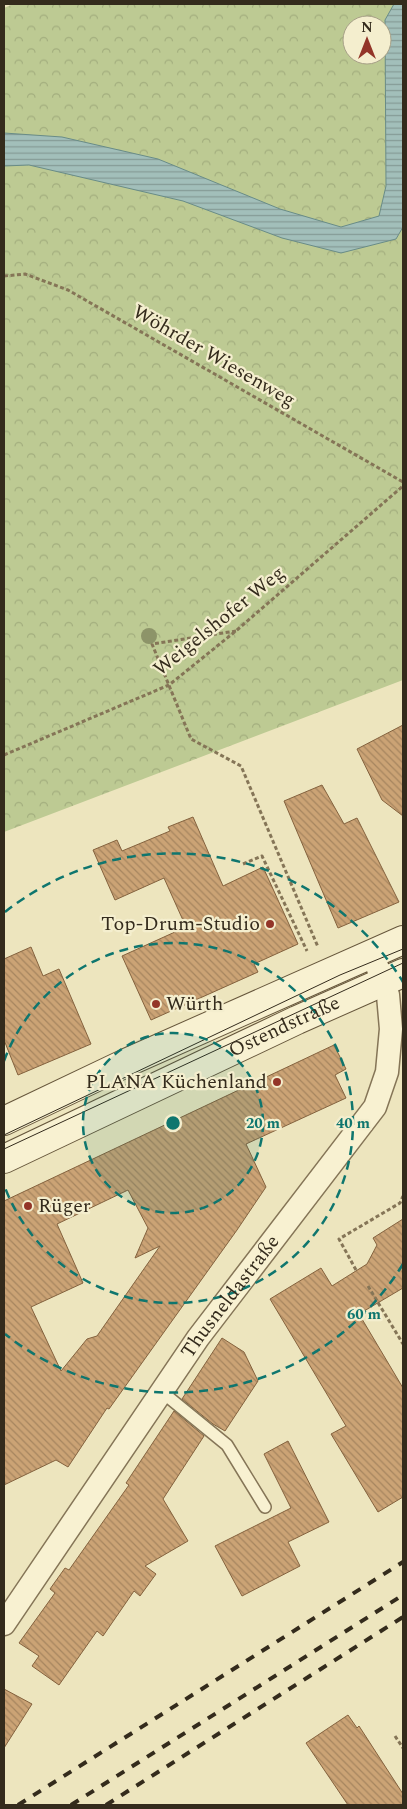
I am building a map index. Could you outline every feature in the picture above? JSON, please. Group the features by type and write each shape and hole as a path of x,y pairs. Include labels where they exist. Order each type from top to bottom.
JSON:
{"main road":[{"name":"Ostendstraße","path":"4,1121 128,1062 403,940"},
{"name":"Ostendstraße","path":"4,1159 394,977"}],"street":[{"name":"Thusneldastraße","path":"4,1624 198,1338 375,1107 387,1072 391,1029 390,1009 394,977 372,953"}],"lane":[{"path":"162,1392 227,1445 266,1507"}],"path":[{"name":"Wöhrder Wiesenweg","path":"4,276 25,274 68,290 403,482"},
{"name":"Weigelshofer Weg","path":"4,755 169,685 237,630 403,486"},
{"path":"237,630 152,644 191,739 241,766 330,972"},
{"path":"243,864 262,856 307,951"},
{"path":"356,1270 339,1239 400,1203 403,1196"},
{"path":"368,1286 403,1344"},
{"path":"395,1736 403,1748"}],"green space":[{"path":"13,4 403,4 403,680 4,832 4,8"}],"water":[{"path":"394,4 403,4 403,227 396,239 341,253 282,238 183,201 29,165 4,166 4,133 62,137 158,159 280,209 341,227 379,216 386,186 385,65 392,65 392,15 388,15"}],"building":[{"path":"403,725 403,816 382,800 357,749"},
{"path":"322,785 344,824 357,818 399,902 338,928 284,801"},
{"path":"193,817 223,886 263,867 298,944 254,964 258,972 151,1020 122,956 186,927 164,878 115,900 93,850 117,840 122,851 170,831 168,827"},
{"path":"31,947 43,976 59,969 91,1044 18,1075 4,1040 4,959"},
{"path":"334,1045 346,1069 335,1075 346,1098 246,1144 266,1187 109,1409 107,1408 68,1467 56,1460 4,1485 4,1201","holes":["128,1190 148,1228 135,1258 160,1246 97,1336 87,1339 61,1371 31,1307 83,1283 57,1224"]},
{"path":"403,1219 403,1288 359,1314 403,1388 403,1497 378,1512 331,1434 346,1426 270,1299 321,1268 332,1286 367,1264 377,1245 373,1238"},
{"path":"222,1338 244,1352 258,1381 225,1431 213,1424 182,1399"},
{"path":"174,1411 204,1436 163,1499 188,1541 145,1566 156,1574 140,1596 134,1591 103,1636 97,1631 59,1685 32,1666 39,1656 19,1643 55,1593 50,1589 65,1568 69,1570 129,1485 126,1483"},
{"path":"288,1441 329,1522 288,1542 300,1566 242,1596 215,1546 291,1508 264,1454"},
{"path":"4,1689 32,1704 4,1748"},
{"path":"348,1715 357,1728 359,1726 403,1794 403,1805 348,1805 306,1743"}],"tram line":[{"path":"4,1135 340,975 403,949"},
{"path":"4,1149 403,963"}],"railway":[{"path":"18,1805 403,1562"},
{"path":"71,1805 403,1595"},
{"path":"106,1805 403,1617"}],"place":[{"name":"Top-Drum-Studio","path":"270,924"},
{"name":"Würth","path":"156,1004"},
{"name":"PLANA Küchenland","path":"277,1082"},
{"name":"Rüger","path":"28,1206"}]}
